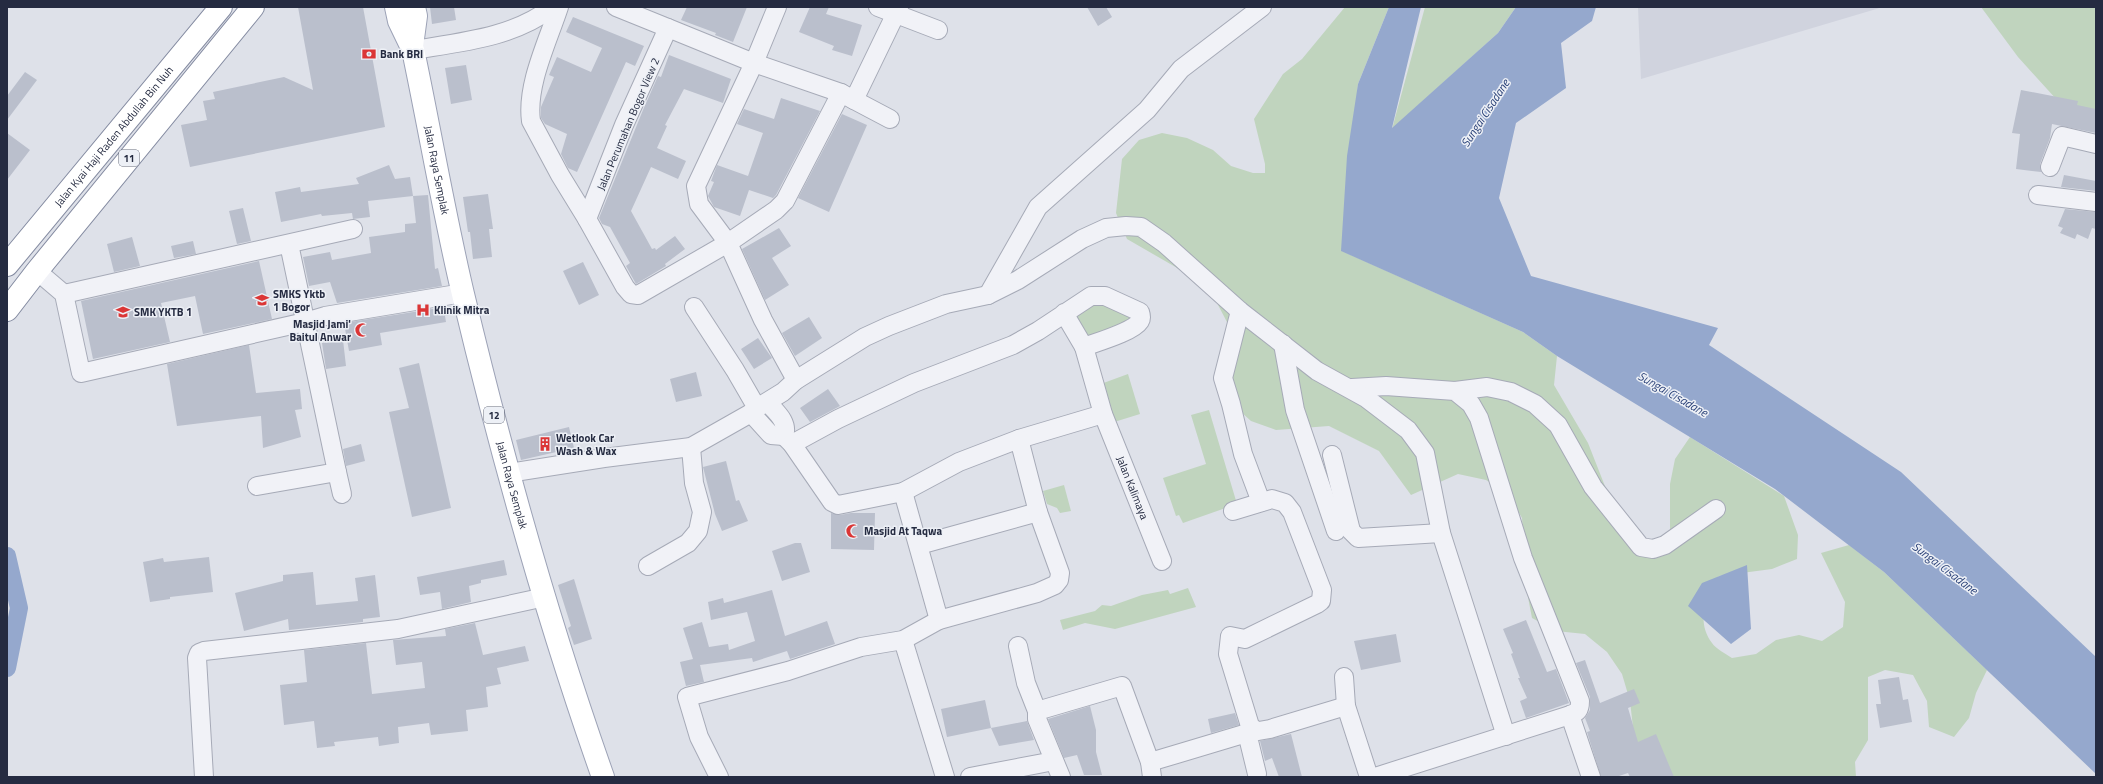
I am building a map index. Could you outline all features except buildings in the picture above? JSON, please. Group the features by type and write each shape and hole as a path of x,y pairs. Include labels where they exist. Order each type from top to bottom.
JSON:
{"main road":[{"name":"Jalan Kyai Haji Raden Abdullah Bin Nuh","path":"7,265 221,7"},
{"name":"11","path":"7,310 37,271 253,7"},
{"name":"Jalan Raya Semplak","path":"396,7 398,20 412,48 463,293 508,473 572,688 603,777"},
{"name":"Jalan Raya Semplak","path":"412,48 416,16 414,7"}],"street":[{"path":"412,48 490,37 537,19 553,7"},
{"path":"559,7 535,78 530,112 531,121 560,175 587,219 625,287 631,294 638,295 728,243 776,210 785,201 898,10"},
{"path":"616,7 754,63 847,97 890,119"},
{"path":"777,7 754,63 696,186 700,204 728,243 763,320 796,380"},
{"path":"878,7 898,10 938,30"},
{"path":"988,295 1038,207 1146,110 1181,70 1262,7"},
{"name":"Jalan Perumahan Bogor View 2","path":"587,219 624,125 668,28"},
{"path":"2050,167 2062,136 2096,144"},
{"path":"2038,195 2096,202"},
{"path":"508,473 604,458 691,447 758,408 783,392 796,380 865,337 946,304 988,295 1018,280 1082,239 1106,228 1126,226 1141,227 1164,243 1240,311 1317,371 1352,388 1408,430 1425,453 1441,533 1506,736"},
{"path":"64,294 353,229"},
{"path":"289,244 342,494"},
{"path":"37,271 64,294 81,374 305,322 325,316 463,293"},
{"path":"788,440 838,419 914,383 1012,344 1038,330 1091,296 1098,295 1140,312 1142,316 1140,321 1133,327 1084,347"},
{"path":"694,307 758,408 784,422 788,440 832,502 838,505 903,492 959,462 1019,439 1103,414"},
{"path":"1240,311 1223,378 1243,454 1261,502"},
{"name":"Jalan Kalimaya","path":"1064,313 1084,347 1103,414 1162,561"},
{"path":"1283,344 1296,410 1336,531"},
{"path":"1352,388 1386,386 1455,391 1487,387 1511,392 1535,404 1558,425 1593,486 1641,547 1653,549 1665,545 1716,509"},
{"path":"1375,777 1578,712 1580,701 1523,558 1480,418 1471,404 1455,391"},
{"path":"719,777 699,737 687,697 788,672 861,647 903,640 939,620 1037,592 1055,585 1059,580 1060,573 1038,512 1019,439"},
{"path":"648,566 688,543 698,531 702,512 694,484 691,447"},
{"path":"1332,455 1351,531 1358,538 1441,533"},
{"path":"256,486 337,472"},
{"path":"903,492 939,620"},
{"path":"1233,511 1272,499 1284,503 1292,512 1322,590 1322,597 1317,604 1245,639 1230,636 1228,654 1252,732 1258,776"},
{"path":"919,545 1038,512"},
{"path":"204,777 196,658 199,653 204,651 398,628 544,597"},
{"path":"903,640 944,777"},
{"path":"970,777 1057,769 1026,683 1018,646"},
{"path":"1344,677 1346,706 1369,777"},
{"path":"1037,711 1122,686 1151,769 1252,732 1270,729 1346,706"},
{"path":"1570,715 1591,777"}],"shaded area":[{"path":"1638,7 1883,7 1641,79"}],"green space":[{"path":"1345,7 1389,7 1358,84 1342,251 1523,332 1557,356 1554,385 1588,443 1612,504 1645,540 1670,537 1670,484 1675,459 1690,437 1784,496 1798,535 1797,559 1772,569 1719,576 1707,601 1704,626 1707,634 1716,647 1732,658 1756,654 1776,640 1799,635 1822,641 1843,627 1845,602 1821,553 1849,545 1884,572 1987,670 1976,693 1969,718 1954,737 1929,727 1927,701 1913,675 1885,670 1868,677 1868,740 1855,762 1856,777 1650,777 1636,754 1630,701 1622,674 1607,652 1585,634 1556,631 1532,618 1527,592 1522,518 1508,494 1486,480 1458,474 1411,495 1379,451 1329,426 1276,430 1251,421 1230,402 1228,324 1216,301 1198,280 1127,239 1116,213 1122,159 1139,140 1162,133 1187,138 1213,150 1231,166 1253,173 1265,173 1265,164 1254,119 1283,74 1302,59"},
{"path":"1425,7 1516,7 1498,33 1392,129"},
{"path":"1981,7 2096,7 2096,119 2067,111 2018,57"},
{"path":"1098,302 1131,318 1130,322 1087,339 1077,324 1076,314"},
{"path":"1128,374 1140,414 1111,423 1098,385"},
{"path":"1209,410 1237,504 1183,523 1179,515 1176,516 1163,478 1206,464 1191,415"},
{"path":"1064,485 1071,511 1060,513 1057,508 1047,504 1043,491"},
{"path":"1188,588 1196,607 1115,629 1085,623 1063,630 1060,620 1095,611 1102,605 1111,606 1142,595 1168,590 1170,594"}],"water":[{"name":"Sungai Cisadane","path":"1389,7 1421,7 1392,128 1498,33 1516,7 1596,7 1592,21 1561,43 1566,88 1516,123 1499,198 1531,276 1718,328 1709,345 1901,472 2096,657 2096,774 1884,572 1775,489 1557,356 1523,332 1341,251 1347,156 1358,84"},
{"path":"1747,565 1751,629 1731,644 1688,606 1702,583"}],"waterway":[{"path":"7,556 19,608 7,668"}],"place":[{"name":"Bank BRI","path":"369,54"},
{"name":"SMKS Yktb 1 Bogor","path":"262,300"},
{"name":"Klinik Mitra","path":"423,310"},
{"name":"SMK YKTB 1","path":"123,312"},
{"name":"Masjid Jami' Baitul Anwar","path":"362,330"},
{"name":"Wetlook Car Wash & Wax","path":"545,444"},
{"name":"Masjid At Taqwa","path":"853,531"}]}
